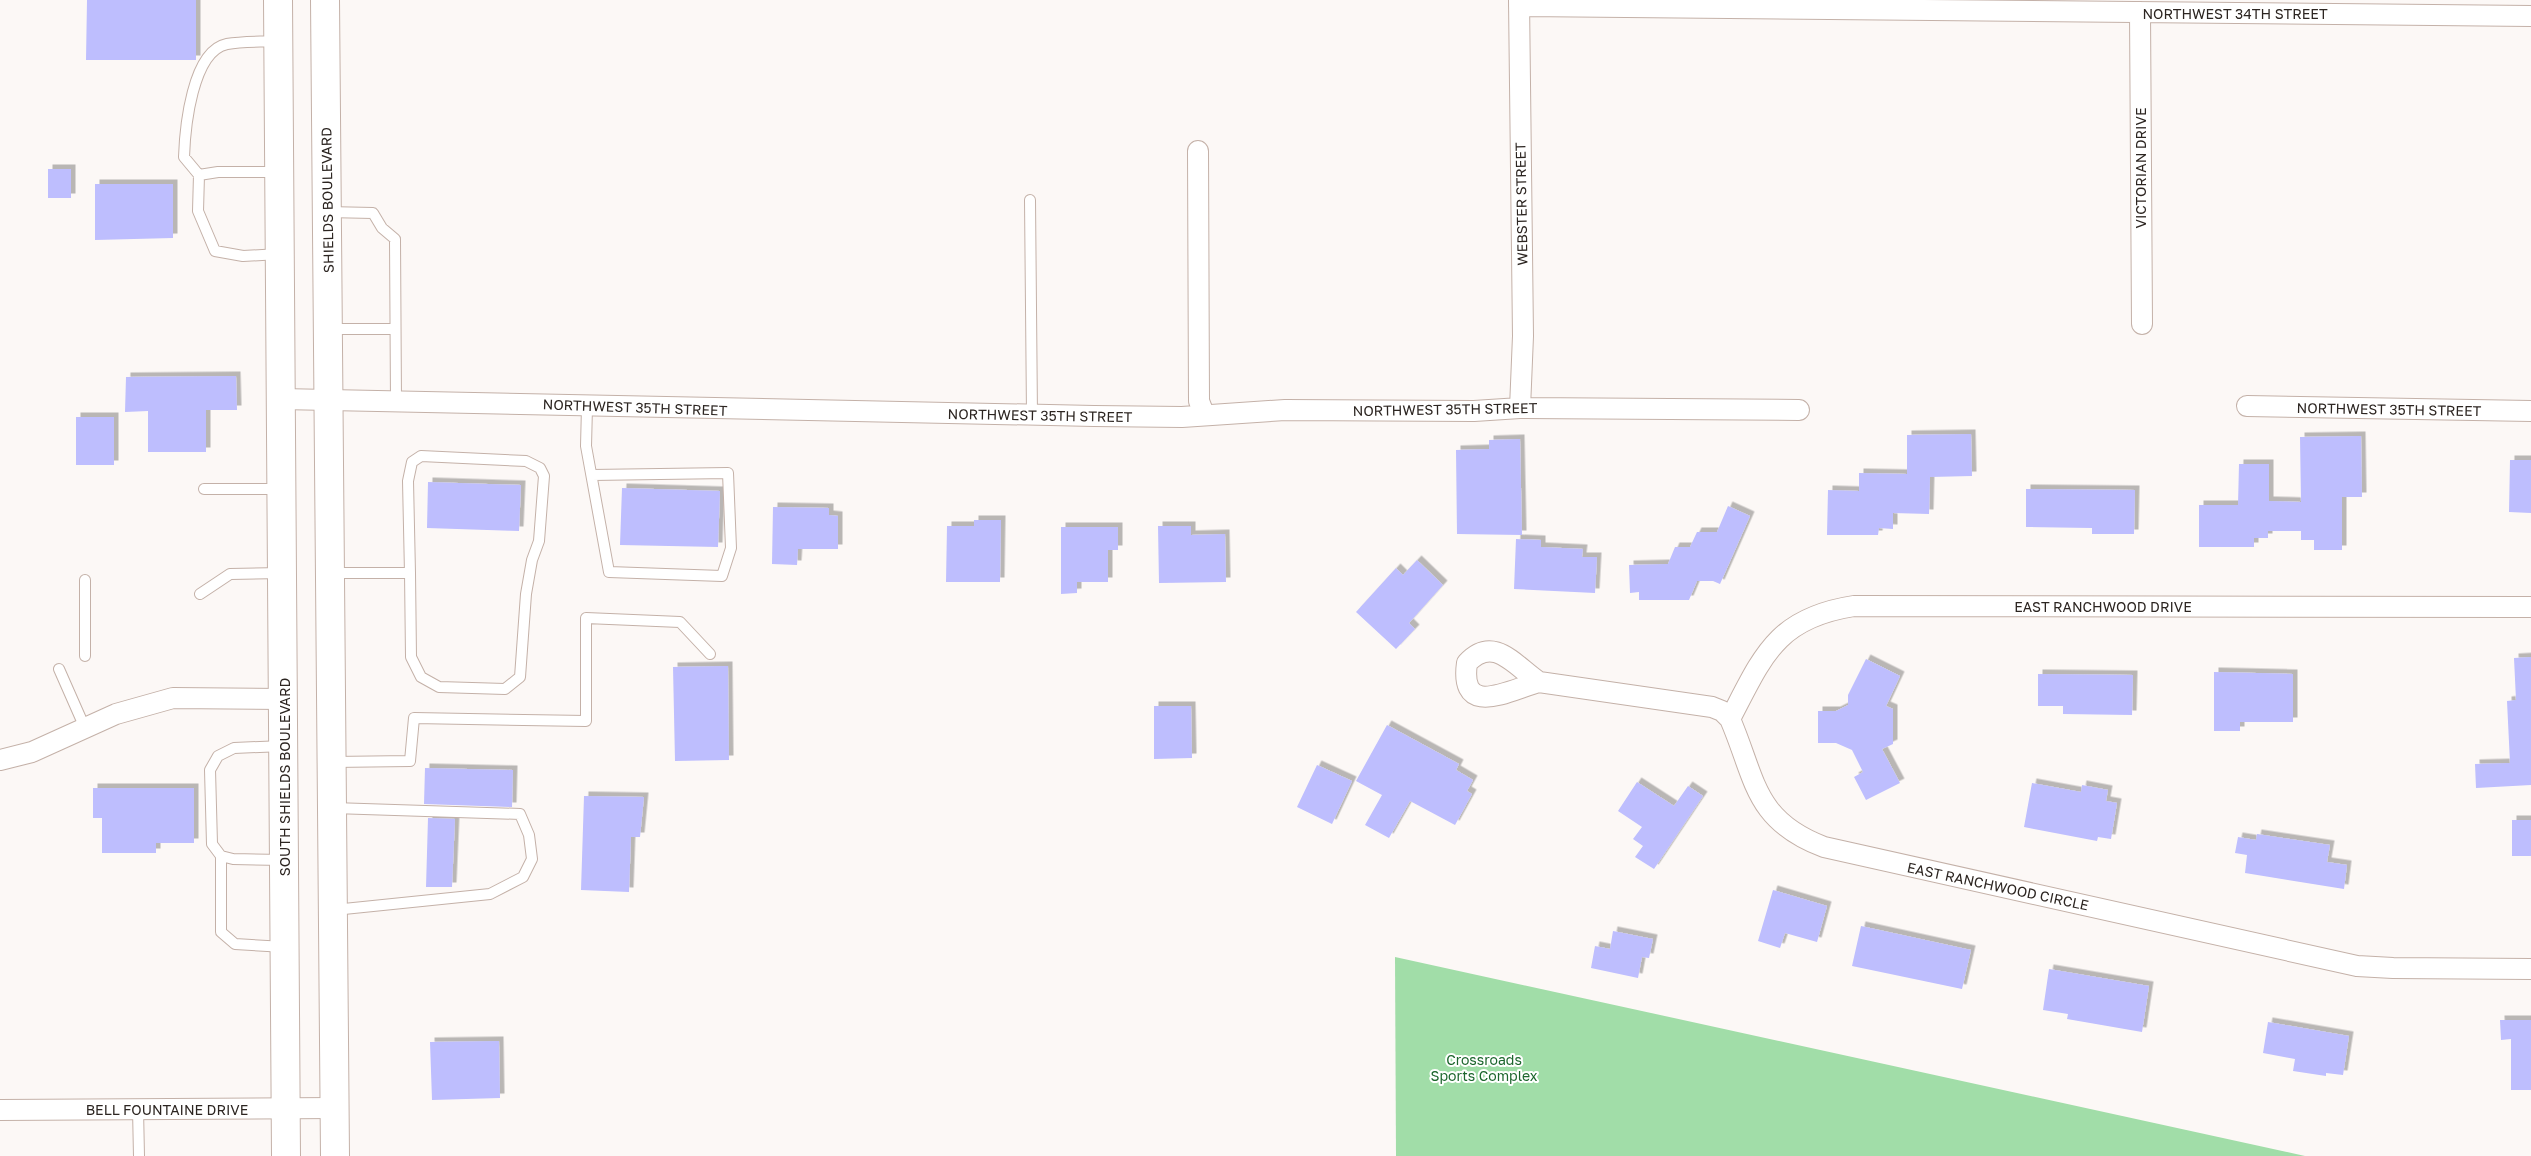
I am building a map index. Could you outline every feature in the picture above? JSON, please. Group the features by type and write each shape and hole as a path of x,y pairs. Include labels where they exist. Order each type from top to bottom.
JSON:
{"main road":[{"path":"278,0 281,399"},
{"name":"SHIELDS BOULEVARD","path":"325,0 329,400"},
{"name":"SOUTH SHIELDS BOULEVARD","path":"281,399 286,1156"},
{"path":"329,400 335,1156"}],"street":[{"name":"NORTHWEST 34TH STREET","path":"1519,3 2531,16"},
{"name":"WEBSTER STREET","path":"1519,3 1523,336 1520,408"},
{"name":"VICTORIAN DRIVE","path":"2140,12 2142,324"},
{"path":"1198,151 1199,400 1204,414"},
{"name":"NORTHWEST 35TH STREET","path":"281,399 588,407 1182,417 1204,414 1285,410 1474,411 1520,408 1799,410"},
{"name":"NORTHWEST 35TH STREET","path":"2247,406 2531,411"},
{"name":"EAST RANCHWOOD DRIVE","path":"1730,719 1758,662 1788,630 1809,618 1832,610 1854,606 2531,607"},
{"path":"1539,682 1712,707 1722,711 1730,719"},
{"path":"0,760 32,752 116,714 174,698 284,699"},
{"name":"EAST RANCHWOOD CIRCLE","path":"1730,719 1752,781 1762,801 1787,827 1805,840 1824,847 2357,966 2531,969"},
{"name":"BELL FOUNTAINE DRIVE","path":"0,1110 335,1108"}],"lane":[{"path":"278,41 225,44 210,55 197,78 185,122 184,157 199,176 198,211 215,251 243,256 280,254"},
{"path":"199,176 218,172 279,172"},
{"path":"1030,200 1032,415"},
{"path":"327,212 373,213 382,228 395,239 396,402"},
{"path":"328,329 395,329"},
{"path":"588,407 586,446 609,572 722,576 732,548 728,473 592,476"},
{"path":"421,456 526,461 540,468 544,476 539,541 532,560 526,594 520,677 505,689 439,687 420,677 411,657 410,573 408,480 412,462 421,456"},
{"path":"204,489 282,489"},
{"path":"200,594 230,574 283,573"},
{"path":"330,573 410,573"},
{"path":"85,580 85,656"},
{"path":"332,762 410,761 414,718 586,721 586,618 680,622 710,654"},
{"path":"59,670 85,728"},
{"path":"284,746 234,748 218,756 210,770 212,844 221,856 233,860 285,860"},
{"path":"332,808 520,814 530,835 532,860 522,877 490,894 333,910"},
{"path":"221,856 221,932 234,944 285,947"},
{"path":"138,1109 139,1156"}],"green space":[{"name":"Crossroads Sports Complex","path":"1395,957 2305,1156 1396,1156"}],"building":[{"path":"87,0 196,0 196,60 86,60"},
{"path":"48,169 71,169 71,198 48,198"},
{"path":"95,184 173,184 173,238 95,240"},
{"path":"236,376 237,410 206,410 206,452 148,452 148,411 125,412 126,377"},
{"path":"76,417 114,417 114,465 76,465"},
{"path":"1971,434 1972,476 1930,477 1929,514 1893,513 1893,529 1879,528 1878,535 1827,535 1828,490 1859,491 1859,473 1907,474 1907,435"},
{"path":"2361,436 2362,497 2342,497 2342,550 2314,550 2314,540 2301,540 2301,531 2268,531 2268,538 2254,538 2254,547 2199,547 2199,505 2238,505 2239,464 2269,464 2269,501 2301,502 2300,437"},
{"path":"1520,439 1522,535 1457,534 1456,450 1489,449 1489,440"},
{"path":"2510,460 2531,460 2531,513 2509,512"},
{"path":"428,482 521,485 519,531 427,528"},
{"path":"622,488 720,491 718,547 620,545"},
{"path":"2026,489 2135,490 2134,534 2092,534 2092,528 2026,527"},
{"path":"1728,506 1750,516 1720,584 1713,581 1697,581 1689,600 1639,600 1639,592 1630,593 1629,565 1668,564 1675,547 1690,547 1697,532 1717,532"},
{"path":"773,507 829,508 829,515 838,516 838,549 798,549 797,565 772,564"},
{"path":"974,520 1001,520 1000,582 946,582 947,526 974,526"},
{"path":"1158,526 1191,526 1191,535 1225,534 1226,582 1159,583"},
{"path":"1061,527 1118,527 1118,550 1108,550 1108,582 1077,582 1077,593 1061,594"},
{"path":"1516,539 1541,540 1541,547 1583,549 1582,557 1597,557 1595,593 1514,589"},
{"path":"1417,560 1443,585 1409,623 1415,629 1396,649 1356,612 1396,568 1403,575"},
{"path":"2531,657 2531,785 2476,788 2475,764 2510,763 2507,701 2516,700 2514,658"},
{"path":"1866,659 1900,676 1886,706 1893,709 1893,744 1882,749 1900,783 1866,800 1854,777 1863,772 1852,750 1836,743 1818,743 1818,711 1836,711 1848,705 1848,695"},
{"path":"728,666 729,760 675,761 673,667"},
{"path":"2214,672 2293,674 2293,722 2240,722 2240,731 2214,731"},
{"path":"2038,674 2133,675 2132,715 2063,714 2063,706 2038,706"},
{"path":"1154,706 1191,706 1192,758 1154,759"},
{"path":"1387,725 1459,764 1456,770 1473,780 1467,791 1472,794 1455,825 1410,801 1389,838 1365,825 1382,795 1356,781"},
{"path":"1317,765 1352,781 1332,824 1297,807"},
{"path":"425,768 513,770 512,807 424,804"},
{"path":"1637,782 1674,806 1688,786 1703,796 1654,869 1635,857 1643,846 1633,839 1642,827 1618,811"},
{"path":"2032,783 2081,792 2082,785 2108,790 2106,801 2117,803 2111,839 2098,837 2097,841 2024,827"},
{"path":"93,788 194,788 194,843 156,843 156,853 102,853 102,818 93,818"},
{"path":"584,796 644,797 640,837 631,837 629,892 581,890"},
{"path":"428,818 455,819 452,887 426,887"},
{"path":"2512,820 2531,820 2531,856 2512,856"},
{"path":"2257,834 2330,845 2327,862 2347,865 2344,889 2245,873 2247,855 2235,853 2238,837 2256,840"},
{"path":"1773,890 1827,906 1817,942 1785,933 1780,948 1758,941"},
{"path":"1861,926 1971,950 1962,989 1852,966"},
{"path":"1613,931 1653,939 1649,958 1642,957 1638,978 1591,968 1595,946 1610,949"},
{"path":"2049,969 2149,986 2142,1032 2067,1019 2068,1014 2043,1010"},
{"path":"2500,1020 2531,1020 2531,1090 2511,1090 2511,1039 2501,1040"},
{"path":"2268,1022 2349,1036 2343,1075 2326,1073 2326,1076 2293,1071 2295,1059 2263,1053"},
{"path":"499,1041 500,1098 432,1100 430,1042"}]}
